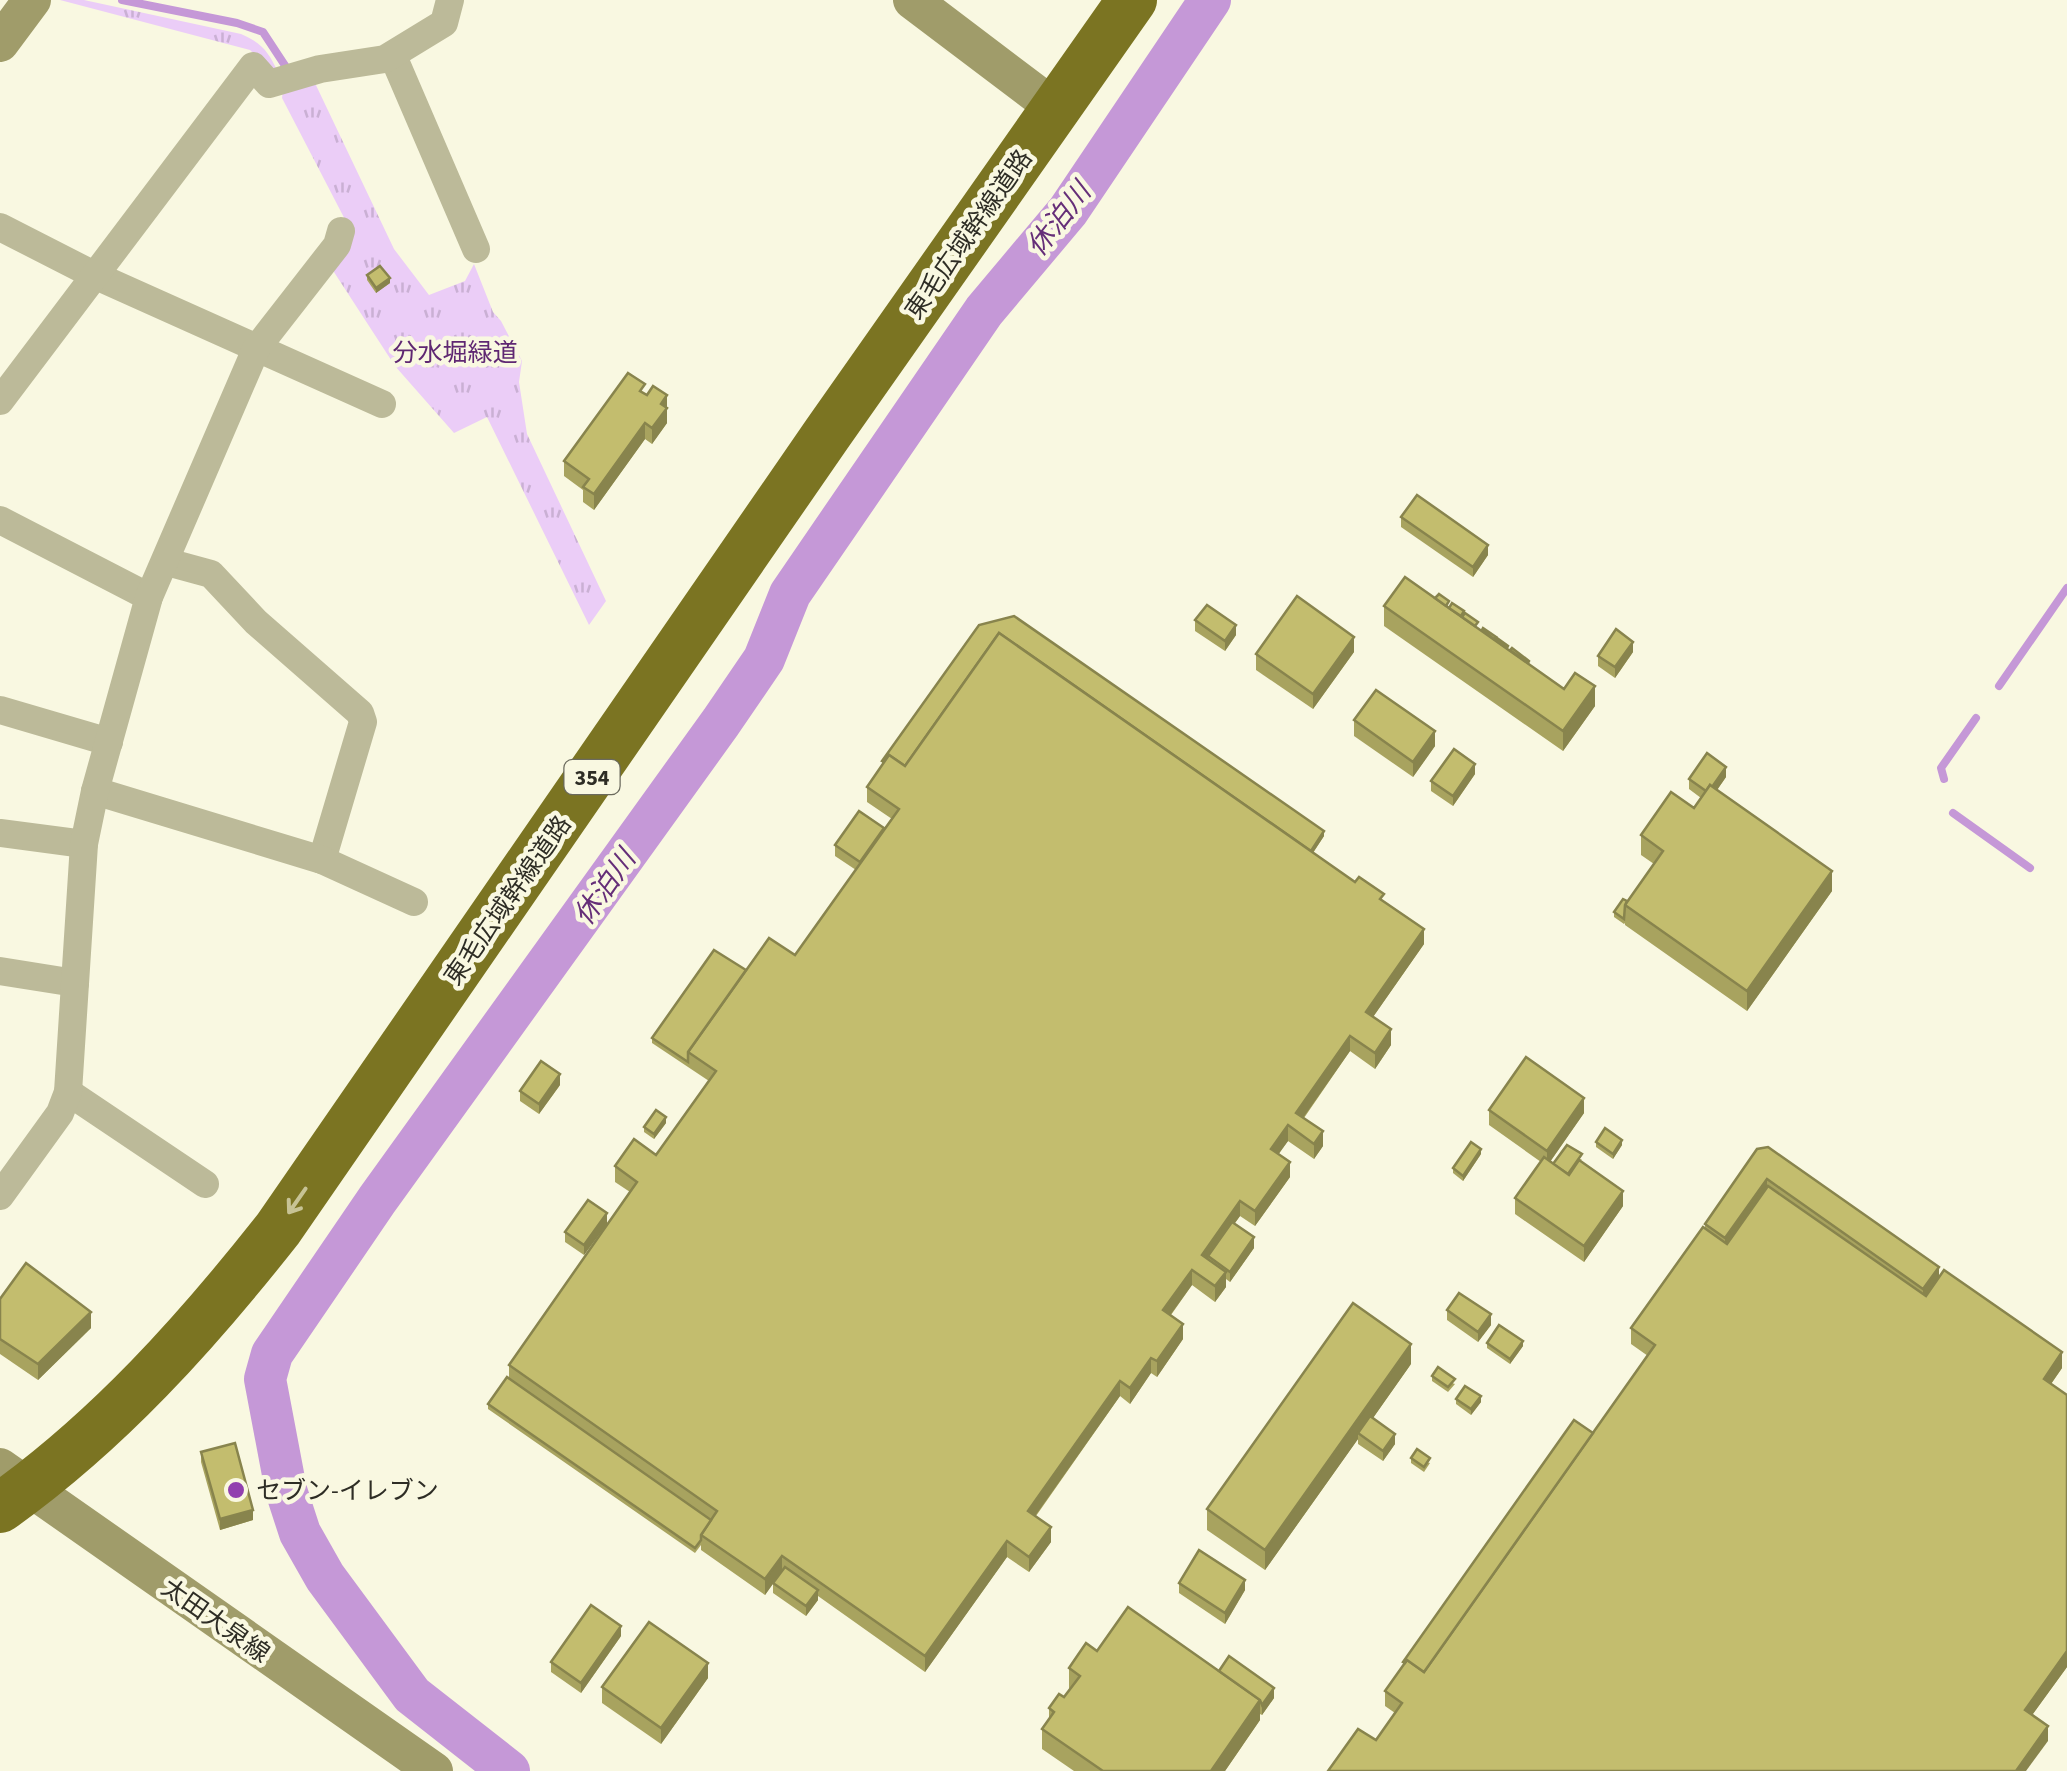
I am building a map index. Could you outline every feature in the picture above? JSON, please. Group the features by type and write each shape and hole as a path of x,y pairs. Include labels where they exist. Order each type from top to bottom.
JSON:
{"highway":[{"name":"東毛広域幹線道路","path":"1043,100 1096,0"},
{"name":"東毛広域幹線道路","path":"6,1480 159,1322 222,1247 519,831 792,428 1043,100 1132,0"}],"main road":[{"path":"0,42 32,0"},
{"path":"912,0 1043,100"},
{"name":"太田大泉線","path":"6,1480 434,1771"}],"street":[{"path":"0,401 253,66 269,84 278,84 310,71 393,56 444,23 450,0"},
{"path":"393,56 476,249"},
{"path":"0,227 94,274 382,404"},
{"path":"0,1196 60,1112 68,1092 84,844 149,597 256,349 337,246 340,231"},
{"path":"0,520 149,597"},
{"path":"167,562 212,574 256,622 360,713 364,722 322,860"},
{"path":"0,710 108,742"},
{"path":"96,791 322,860 414,902"},
{"path":"0,833 84,844"},
{"path":"0,971 75,983"},
{"path":"68,1092 204,1184"}],"green space":[{"path":"60,0 84,0 241,34 264,48 278,72 274,73 250,50"},
{"name":"分水堀緑道","path":"314,81 394,249 429,295 465,281 474,264 493,312 522,361 519,382 527,434 606,601 589,625 487,417 454,433 395,366 332,269 352,233 282,98 283,90"}],"building":[{"path":"380,266 390,278 376,288 367,275"},
{"path":"628,373 645,384 640,391 647,395 653,386 667,395 661,404 667,408 652,428 645,423 594,494 583,487 589,479 564,461"},
{"path":"1417,495 1488,545 1473,567 1401,517"},
{"path":"1405,577 1564,689 1575,673 1595,686 1563,731 1384,606"},
{"path":"1439,594 1449,601 1446,606 1435,598"},
{"path":"1297,596 1354,637 1313,694 1256,654"},
{"path":"1452,603 1464,611 1461,616 1449,608"},
{"path":"1207,605 1236,625 1225,641 1195,620"},
{"path":"1465,613 1478,622 1475,626 1462,617"},
{"path":"1014,616 1324,831 1311,851 999,633 905,766 889,755 882,761 979,625"},
{"path":"1616,629 1633,642 1615,667 1598,656"},
{"path":"999,633 1355,882 1359,877 1384,894 1380,899 1424,929 1366,1012 1391,1029 1375,1053 1350,1036 1296,1113 1323,1131 1314,1144 1288,1125 1271,1149 1290,1162 1255,1211 1240,1201 1202,1255 1226,1272 1215,1286 1192,1270 1163,1310 1183,1324 1157,1361 1151,1358 1130,1388 1120,1381 1028,1511 1051,1527 1029,1557 1007,1541 925,1656 782,1556 765,1579 701,1535 717,1511 509,1365 637,1182 615,1166 634,1139 656,1155 716,1071 688,1052 769,938 795,955 899,809 867,787 889,755 905,766"},
{"path":"1376,690 1435,731 1413,762 1354,720"},
{"path":"1454,749 1475,764 1453,796 1431,781"},
{"path":"1707,753 1726,767 1706,791 1689,779"},
{"path":"1710,785 1832,871 1747,991 1625,905 1663,851 1641,835 1671,792 1694,808"},
{"path":"859,811 884,828 860,862 835,845"},
{"path":"1623,899 1627,901 1624,919 1614,912"},
{"path":"714,950 746,970 688,1052 688,1062 652,1038"},
{"path":"1526,1057 1584,1098 1547,1151 1489,1110"},
{"path":"541,1061 560,1074 539,1104 520,1091"},
{"path":"656,1110 666,1117 654,1134 644,1127"},
{"path":"1605,1128 1622,1140 1613,1154 1596,1142"},
{"path":"1471,1142 1481,1149 1463,1176 1453,1168"},
{"path":"1567,1145 1582,1154 1568,1174 1553,1164"},
{"path":"1768,1147 1939,1267 1923,1289 1767,1179 1725,1238 1705,1224 1757,1149"},
{"path":"1544,1157 1569,1175 1579,1160 1623,1191 1584,1246 1515,1198"},
{"path":"1768,1186 1926,1296 1944,1270 2062,1352 2044,1379 2067,1395 2067,1651 2025,1710 2048,1726 2016,1771 1328,1771 1358,1729 1376,1740 1402,1703 1385,1691 1407,1660 1424,1672 1655,1345 1631,1328 1703,1227 1727,1244"},
{"path":"588,1200 607,1213 584,1245 565,1232"},
{"path":"1232,1222 1254,1237 1230,1272 1208,1256"},
{"path":"26,1263 91,1312 38,1364 0,1339 0,1299"},
{"path":"1459,1293 1491,1314 1478,1332 1447,1310"},
{"path":"1353,1303 1411,1344 1265,1550 1207,1509"},
{"path":"1499,1325 1523,1341 1510,1359 1487,1343"},
{"path":"1438,1367 1455,1379 1448,1387 1432,1376"},
{"path":"507,1377 711,1520 695,1548 488,1404"},
{"path":"1465,1386 1481,1396 1471,1409 1456,1399"},
{"path":"1370,1416 1395,1434 1383,1451 1358,1433"},
{"path":"1574,1420 1593,1433 1424,1672 1407,1660 1403,1662"},
{"path":"235,1443 253,1510 220,1519 201,1452"},
{"path":"1417,1449 1430,1458 1424,1467 1411,1458"},
{"path":"1199,1550 1245,1580 1225,1613 1179,1583"},
{"path":"785,1567 818,1590 806,1606 773,1583"},
{"path":"591,1605 621,1626 581,1683 551,1662"},
{"path":"1128,1607 1260,1700 1211,1771 1103,1771 1042,1729 1054,1712 1049,1708 1059,1694 1064,1697 1080,1676 1069,1668 1086,1643 1097,1651"},
{"path":"649,1622 708,1663 661,1728 602,1687"},
{"path":"1229,1656 1274,1688 1262,1705 1219,1671"}],"waterway":[{"path":"122,0 237,23 263,32 286,67"},
{"name":"休泊川","path":"509,1771 412,1695 325,1577 300,1533 286,1490 265,1379 272,1354 377,1200 721,722 764,659 790,594 984,311 1068,211 1210,0"},
{"path":"1999,686 2067,588"},
{"path":"1944,779 1941,768 1976,718"},
{"path":"1953,813 2030,868"}],"place":[{"name":"セブン-イレブン","path":"236,1490"}]}
